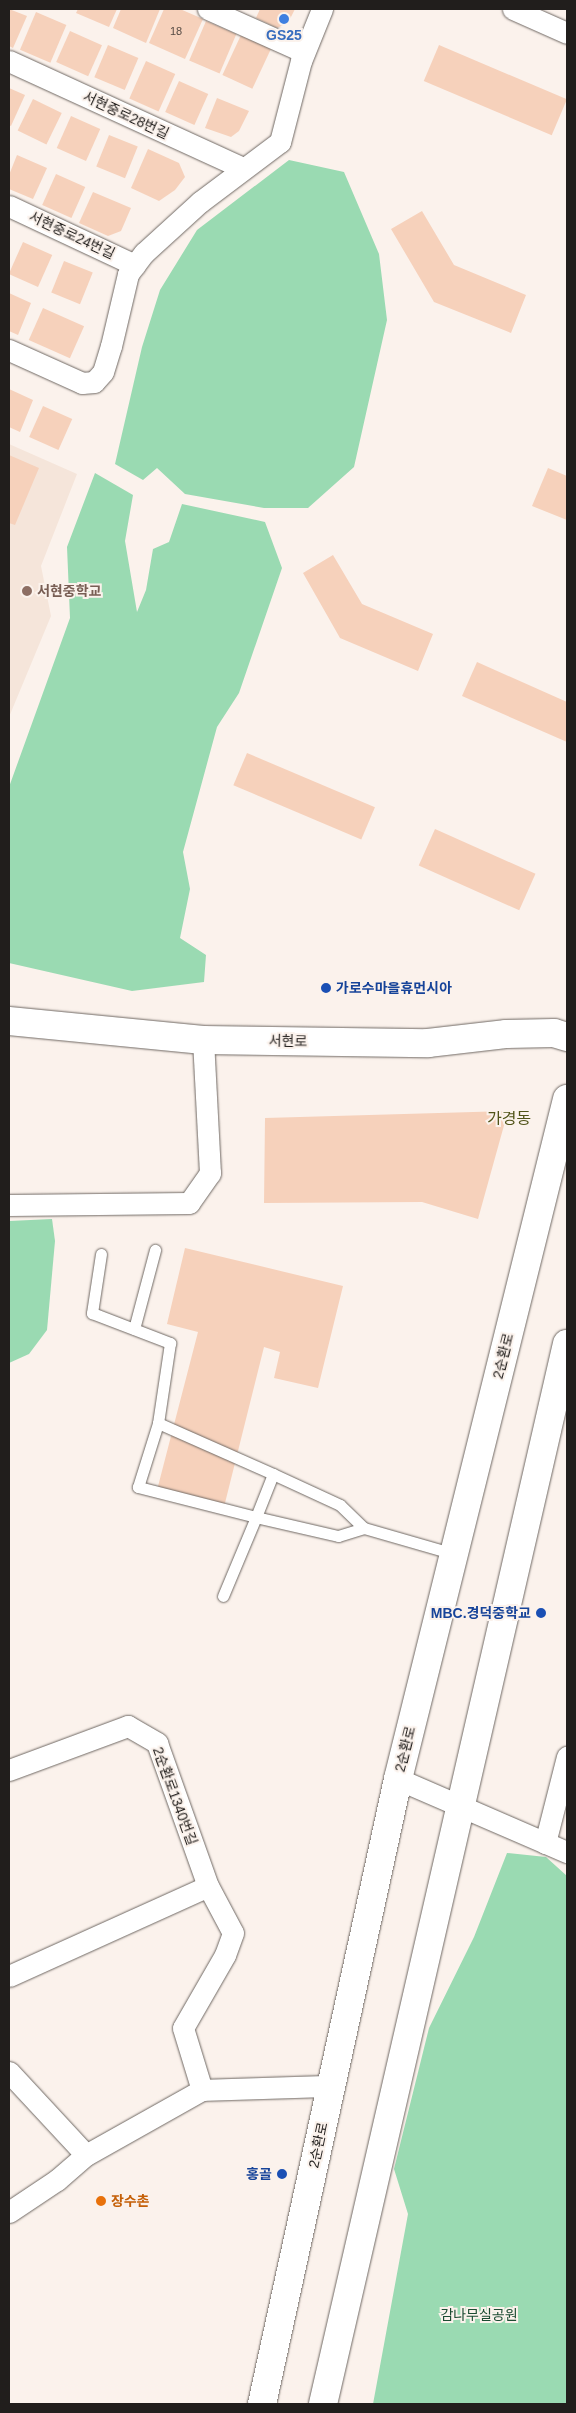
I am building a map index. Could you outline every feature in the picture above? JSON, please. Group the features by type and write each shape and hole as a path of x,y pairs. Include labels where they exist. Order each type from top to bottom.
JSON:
{"street":[{"path":"208,9 304,52"},
{"path":"9,350 82,383 94,382 103,372 120,295 128,274 200,202 280,142 304,52 322,9"},
{"path":"512,9 567,33"},
{"name":"서현중로28번길","path":"9,62 243,168"},
{"name":"서현중로24번길","path":"9,206 135,265"},
{"name":"서현로","path":"9,1021 204,1040 428,1043 506,1034 554,1033 567,1037"},
{"path":"9,1205 190,1203 210,1173 204,1040"},
{"name":"2순환로","path":"262,2404 398,1779 567,1099"},
{"path":"323,2404 459,1805 567,1344"},
{"name":"2순환로1340번길","path":"9,1770 128,1726 157,1743 208,1886 233,1932 225,1955 183,2028 202,2090"},
{"path":"545,1843 567,1757"},
{"path":"398,1779 567,1852"},
{"path":"9,1976 208,1886"},
{"path":"9,2072 86,2154"},
{"path":"9,2212 57,2180 86,2154 202,2090 331,2086"}],"lane":[{"path":"134,1329 155,1250"},
{"path":"101,1254 92,1313 170,1343 158,1423 138,1487 338,1536 364,1528"},
{"path":"158,1423 340,1505 364,1528 454,1554"},
{"path":"223,1596 273,1474"}],"shaded area":[{"name":"서현중학교","path":"9,444 77,474 41,566 51,616 9,717"}],"green space":[{"path":"289,160 344,172 379,254 387,320 354,467 308,508 264,508 185,494 157,468 143,480 115,464 142,347 160,290 197,230"},
{"path":"95,473 133,495 125,541 137,612 146,590 153,549 169,542 182,504 265,522 282,568 239,693 217,727 183,852 190,889 180,938 206,955 204,982 132,991 9,963 9,787 70,618 67,547"},
{"path":"52,1219 55,1241 47,1330 29,1354 9,1363 9,1221"},
{"name":"감나무실공원","path":"507,1853 546,1857 567,1876 567,2404 373,2404 408,2214 394,2169 429,2028 474,1937"}],"building":[{"path":"9,9 27,16 13,48 9,46"},
{"path":"78,9 117,9 109,27 76,13"},
{"path":"121,9 160,9 146,43 113,28"},
{"path":"164,9 180,9 203,19 185,59 149,43"},
{"path":"260,9 295,9 288,23 277,28 256,18"},
{"path":"36,12 66,25 50,63 20,50"},
{"path":"206,21 236,34 220,73 189,61"},
{"path":"70,31 102,45 88,76 56,62"},
{"path":"241,35 271,49 252,89 222,75"},
{"path":"108,45 138,58 125,90 94,77"},
{"path":"439,45 567,99 552,135 424,81"},
{"path":"146,61 175,74 159,111 129,98"},
{"path":"179,81 208,94 194,125 165,112"},
{"path":"9,88 25,95 11,126 9,125"},
{"path":"217,98 249,111 239,131 231,137 205,128"},
{"path":"33,99 62,113 46,144 18,130"},
{"path":"71,116 100,129 86,161 57,148"},
{"path":"109,135 138,147 125,178 96,167"},
{"path":"148,149 179,163 185,177 175,190 159,201 131,188"},
{"path":"17,155 47,168 33,199 9,189 9,175"},
{"path":"56,174 85,187 71,218 42,205"},
{"path":"93,192 131,208 121,231 108,236 79,223"},
{"path":"422,211 454,265 526,295 511,333 434,302 391,229"},
{"path":"23,242 52,255 38,287 9,274"},
{"path":"64,261 93,273 80,304 51,293"},
{"path":"9,293 31,303 18,335 9,331"},
{"path":"43,308 84,326 70,358 29,340"},
{"path":"9,389 33,400 20,432 9,427"},
{"path":"43,406 72,419 58,450 29,437"},
{"path":"9,455 39,468 15,525 9,523"},
{"path":"548,468 567,476 567,520 532,506"},
{"path":"333,555 362,604 433,634 418,671 340,638 303,573"},
{"path":"477,662 567,702 567,742 462,696"},
{"path":"247,753 375,807 361,840 233,785"},
{"path":"435,829 535,874 519,910 419,866"},
{"path":"508,1111 478,1219 422,1202 264,1203 265,1118"},
{"path":"185,1248 343,1286 318,1388 274,1378 280,1352 264,1347 223,1511 156,1494 198,1332 167,1324"}],"place":[{"name":"GS25","path":"284,19"},
{"name":"서현중학교","path":"27,591"},
{"name":"가로수마을휴먼시아","path":"326,988"},
{"name":"MBC.경덕중학교","path":"541,1613"},
{"name":"홍골","path":"282,2174"},
{"name":"장수촌","path":"101,2201"}],"district":[{"name":"가경동","path":"509,1119"}]}
